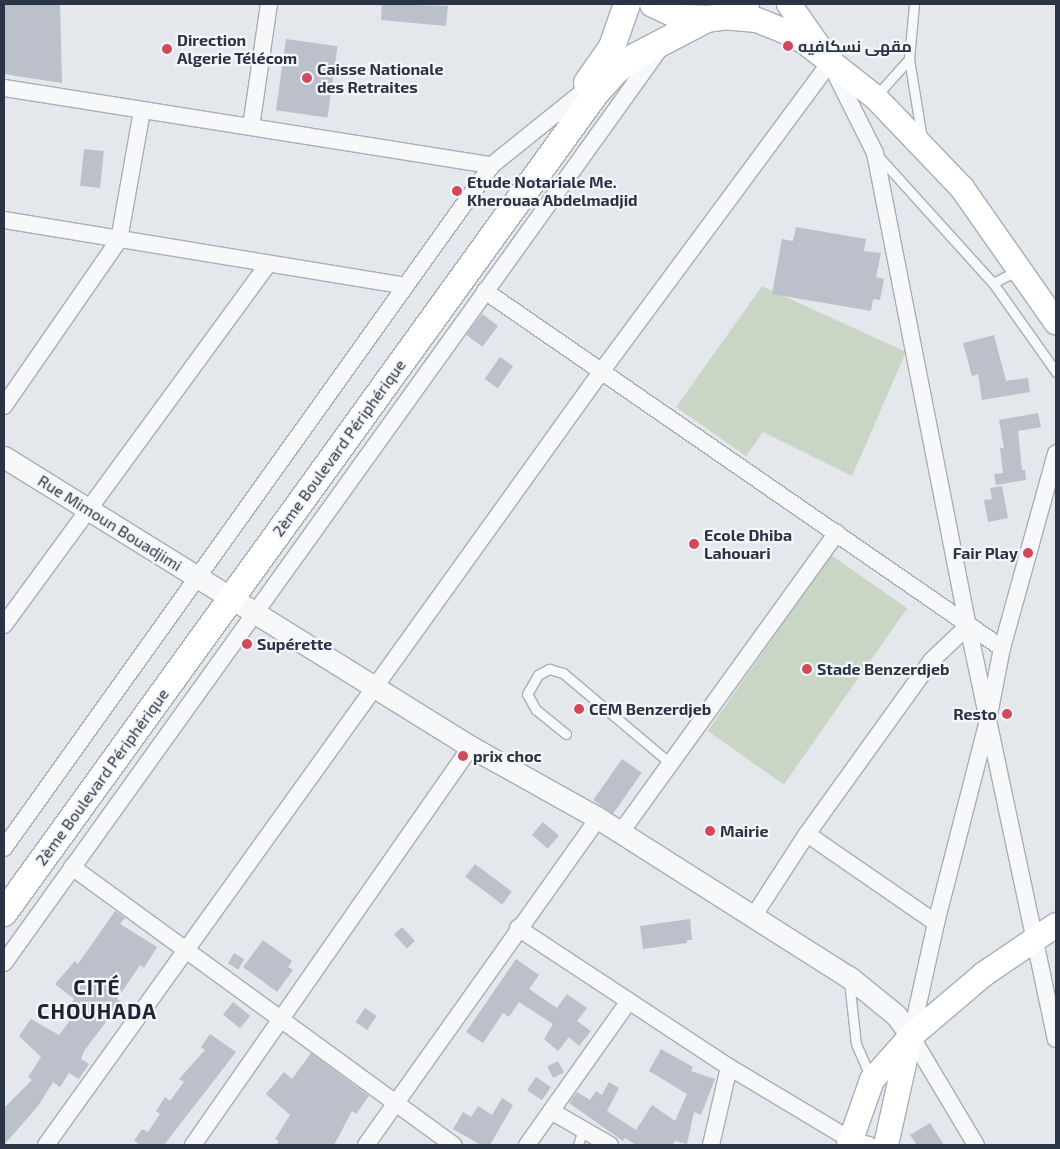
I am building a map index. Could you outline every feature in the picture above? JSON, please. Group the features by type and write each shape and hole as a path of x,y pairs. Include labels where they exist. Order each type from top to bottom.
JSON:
{"main road":[{"name":"2ème Boulevard Périphérique","path":"4,888 216,589 580,94 612,47 627,4"},
{"path":"653,4 683,18 757,20 784,31 805,42 875,97 962,188 1056,322"},
{"name":"2ème Boulevard Périphérique","path":"4,913 216,589 596,93 616,71 666,39 746,4"},
{"path":"789,4 830,63"},
{"path":"856,1143 872,1080 911,1036 984,974 1035,937 1056,925"},
{"path":"886,1145 911,1036"}],"street":[{"path":"251,127 269,4"},
{"path":"4,963 666,39"},
{"path":"46,1145 186,949 377,688 601,372 830,63 875,153 968,626 1056,1039"},
{"path":"4,88 492,165"},
{"path":"4,848 10,826 216,589 406,286 492,165 580,94"},
{"path":"4,406 119,240 142,111"},
{"path":"4,220 267,265 406,286"},
{"path":"4,625 267,265"},
{"path":"484,291 1002,648"},
{"path":"976,1145 911,1036 936,923 988,720 1002,648 1056,453"},
{"name":"Rue Mimoun Bouadjimi","path":"4,457 471,746 621,832 849,977 896,1015 911,1036"},
{"path":"621,832 837,533"},
{"path":"753,917 807,834 932,660 968,626"},
{"path":"193,1145 282,1021 471,746"},
{"path":"366,1145 518,928 598,818"},
{"path":"807,834 936,923"},
{"path":"72,867 453,1145"},
{"path":"518,928 729,1067 856,1143"},
{"path":"527,1145 629,1001"},
{"path":"710,1145 729,1067"},
{"path":"551,1111 610,1145"}],"lane":[{"path":"914,4 909,59 923,148"},
{"path":"875,97 909,59"},
{"path":"875,153 992,283 1056,372"},
{"path":"992,283 1019,270"},
{"path":"566,734 536,710 527,694 538,675 549,669 563,673 670,763"},
{"path":"849,977 856,1044 872,1080"},
{"path":"578,1145 583,1129"}],"green space":[{"path":"762,286 906,352 852,476 763,432 746,456 676,407"},
{"name":"Stade Benzerdjeb","path":"831,555 907,608 784,784 708,731"}],"building":[{"path":"4,4 60,4 62,83 4,74"},
{"path":"382,4 448,6 446,26 381,20"},
{"name":"Caisse Nationale des Retraites","path":"286,39 337,46 327,118 276,110"},
{"path":"84,149 104,151 100,188 80,186"},
{"path":"796,227 866,239 864,251 881,253 876,277 884,279 880,300 873,299 871,311 772,294 782,239 793,241"},
{"path":"482,314 498,326 482,347 466,335"},
{"path":"994,335 1006,381 1028,378 1030,392 982,400 978,374 972,376 963,343"},
{"path":"500,357 513,366 498,388 485,379"},
{"path":"1038,413 1041,427 1018,431 1022,470 1025,470 1026,480 996,485 994,474 1003,473 1000,448 1004,448 999,420"},
{"path":"1002,486 1008,518 988,522 984,500 992,499 990,488"},
{"path":"622,759 642,773 613,814 593,800"},
{"path":"543,822 559,836 548,849 532,835"},
{"path":"475,864 512,892 502,904 465,877"},
{"path":"115,911 125,918 120,924 157,947 144,968 140,965 117,999 121,1002 84,1051 81,1059 89,1064 79,1079 69,1073 60,1087 53,1082 38,1106 4,1145 4,1108 32,1080 28,1077 41,1057 19,1036 31,1019 59,1035 72,1018 64,1012 74,999 55,984 75,961 78,964"},
{"path":"690,919 692,940 687,940 687,943 643,949 640,926"},
{"path":"402,927 415,941 407,948 394,935"},
{"path":"263,940 292,961 288,967 293,970 277,992 243,967"},
{"path":"234,953 244,959 238,969 228,963"},
{"path":"516,959 539,975 529,989 557,1008 567,994 587,1008 577,1021 591,1031 579,1046 569,1037 558,1051 544,1039 553,1024 519,1002 509,1017 503,1013 483,1043 466,1032"},
{"path":"233,1002 250,1016 240,1028 223,1014"},
{"path":"365,1008 377,1016 367,1030 355,1022"},
{"path":"210,1034 236,1052 164,1145 141,1145 134,1141 142,1129 148,1132 160,1114 156,1111 165,1097 170,1101 184,1082 179,1079 205,1050 201,1047"},
{"path":"661,1049 693,1067 691,1071 715,1079 701,1115 694,1112 687,1144 675,1141 672,1145 636,1145 625,1138 623,1141 569,1103 577,1092 590,1100 596,1091 602,1095 609,1082 619,1088 607,1111 636,1130 652,1105 675,1121 687,1094 649,1071"},
{"path":"311,1053 369,1096 356,1114 352,1111 334,1145 276,1145 279,1141 275,1139 290,1115 266,1094 284,1072 292,1079"},
{"path":"558,1061 564,1073 553,1078 547,1066"},
{"path":"536,1077 551,1087 542,1100 527,1090"},
{"path":"502,1098 513,1105 490,1145 481,1145 453,1129 463,1112 471,1117 478,1106 492,1115"},
{"path":"930,1123 944,1145 917,1145 910,1135"}],"place":[{"name":"مقهى نسكافيه","path":"788,46"},
{"name":"Direction Algerie Télécom","path":"167,49"},
{"name":"Caisse Nationale des Retraites","path":"307,78"},
{"name":"Etude Notariale Me. Kherouaa Abdelmadjid","path":"457,191"},
{"name":"Ecole Dhiba Lahouari","path":"694,544"},
{"name":"Fair Play","path":"1028,553"},
{"name":"Supérette","path":"247,644"},
{"name":"Stade Benzerdjeb","path":"807,669"},
{"name":"CEM Benzerdjeb","path":"579,709"},
{"name":"Resto","path":"1007,714"},
{"name":"prix choc","path":"463,756"},
{"name":"Mairie","path":"710,831"}],"district":[{"name":"CITÉ CHOUHADA","path":"97,999"}]}
